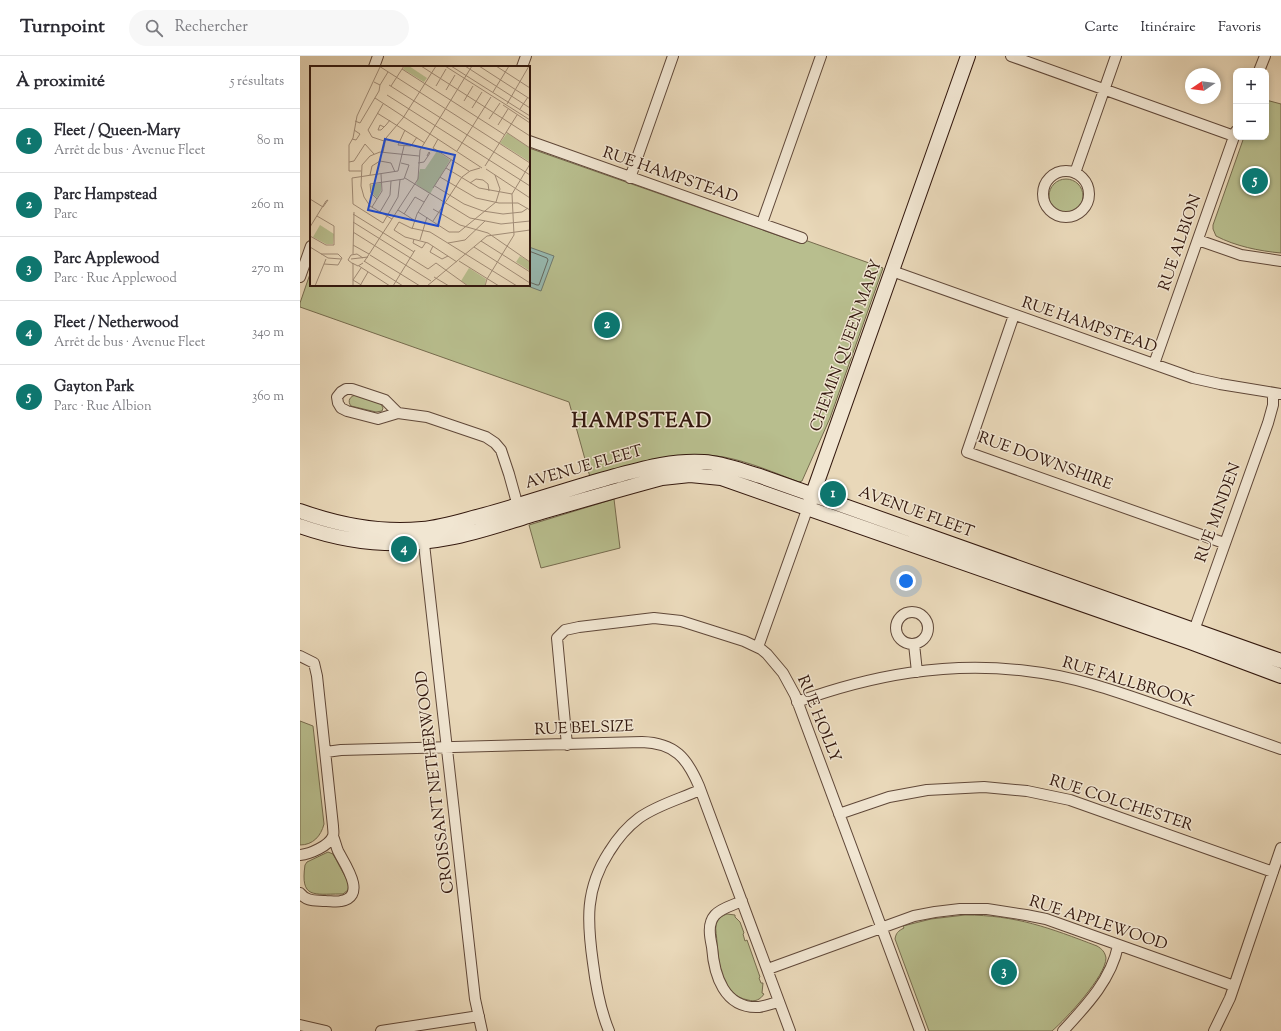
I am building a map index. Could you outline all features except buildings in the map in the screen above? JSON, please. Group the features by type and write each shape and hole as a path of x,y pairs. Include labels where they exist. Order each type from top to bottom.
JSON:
{"main road":[{"name":"CHEMIN QUEEN MARY","path":"811,501 968,56"},
{"name":"AVENUE FLEET","path":"300,526 328,534 359,540 389,543 423,536 450,524 519,512 652,466 679,462 705,462 722,464 760,476 811,501 1192,636 1281,661"},
{"name":"AVENUE FLEET","path":"300,512 352,526 423,536"},
{"name":"AVENUE FLEET","path":"1192,636 1281,676"}],"street":[{"path":"374,66 378,56"},
{"path":"522,66 526,56"},
{"path":"630,178 673,56"},
{"path":"762,223 821,56"},
{"path":"1011,56 1233,132"},
{"path":"1075,173 1116,56"},
{"path":"1260,68 1265,56"},
{"name":"RUE ALBION","path":"1154,364 1233,139"},
{"name":"RUE HAMPSTEAD","path":"530,141 802,238"},
{"path":"1060,172 1075,173 1086,183 1089,198 1082,211 1076,215 1061,217 1048,209 1043,195 1044,187 1053,176 1060,172"},
{"path":"1198,240 1241,255 1281,261"},
{"path":"300,277 310,249"},
{"name":"RUE HAMPSTEAD","path":"892,272 1193,378 1277,394"},
{"name":"RUE DOWNSHIRE","path":"1014,315 967,452 1224,543"},
{"path":"398,413 385,400 352,389 346,389 337,397 341,408 347,411 378,419 398,413 427,417 486,437 495,443 501,450 505,459 519,512"},
{"name":"RUE MINDEN","path":"1192,636 1277,394"},
{"name":"CHEMIN QUEEN MARY","path":"758,647 811,501"},
{"name":"CROISSANT NETHERWOOD","path":"423,536 475,999 482,1031"},
{"name":"RUE HOLLY","path":"567,745 557,638 565,630 654,618 666,619 681,621 698,626 758,647 767,654 783,673 792,689 920,1031"},
{"path":"914,644 917,672"},
{"path":"300,656 314,663 318,683 326,752 333,836 338,850 354,881 352,894 342,901 307,900 300,893"},
{"name":"RUE FALLBROOK","path":"797,702 840,687 917,672 947,668 1011,669 1080,681 1125,694 1281,749"},
{"name":"RUE BELSIZE","path":"326,752 341,750 642,742 662,745 675,751 685,760 692,771 700,790 790,1031"},
{"name":"RUE COLCHESTER","path":"839,814 889,797 927,790 984,787 1027,791 1075,802 1273,872"},
{"path":"609,1031 597,993 590,945 588,916 590,895 595,877 602,862 613,845 623,833 640,818 669,802 700,790"},
{"path":"300,855 315,851 333,836"},
{"path":"1214,1031 1234,986 1281,848"},
{"path":"742,901 721,910 715,914 712,920 710,928 713,960 719,982 731,998 740,1004 749,1007 763,1006 779,1002"},
{"name":"RUE APPLEWOOD","path":"768,970 914,916 960,909 987,909 1046,919 1118,946 1234,986"},
{"path":"1063,1031 1085,1008 1108,974 1115,959 1118,946"},
{"path":"381,1031 479,1016"},
{"path":"300,1025 326,1031"}],"green space":[{"path":"1269,101 1281,104 1281,253 1264,251 1231,243 1216,236 1213,225 1243,140 1269,140"},
{"path":"530,148 800,243 802,239 883,268 830,418 802,481 799,482 743,462 724,457 707,455 673,456 656,459 590,477 569,402 300,307 310,274 310,286 530,286"},
{"path":"1069,179 1078,184 1082,189 1082,203 1078,208 1073,212 1063,213 1059,212 1050,203 1049,193 1050,189 1059,180"},
{"path":"356,395 381,404 383,408 382,411 376,412 351,406 349,402 350,399 352,396"},
{"path":"614,499 620,548 541,568 529,525"},
{"path":"300,721 313,726 324,824 319,836 313,842 305,845 300,845"},
{"path":"328,852 333,854 349,884 348,890 343,894 316,894 307,889 305,884 305,865 307,862"},
{"path":"727,914 735,915 740,922 745,941 747,940 760,977 759,978 761,983 763,983 762,993 764,994 757,1000 751,1001 739,997 732,992 723,978 719,960 716,926 719,919"},
{"path":"965,915 1001,917 1048,928 1100,948 1104,952 1106,958 1104,966 1093,986 1052,1031 929,1031 895,937 900,930 904,928 903,926 931,919"}],"water":[{"path":"530,247 554,256 541,291 528,286 530,286"}],"place":[{"name":"Gayton Park","path":"1255,181"},
{"name":"Parc Hampstead","path":"607,325"},
{"name":"Fleet / Queen-Mary","path":"833,494"},
{"name":"Fleet / Netherwood","path":"404,549"},
{"name":"Parc Applewood","path":"1004,972"}],"district":[{"name":"HAMPSTEAD","path":"642,422"}]}
